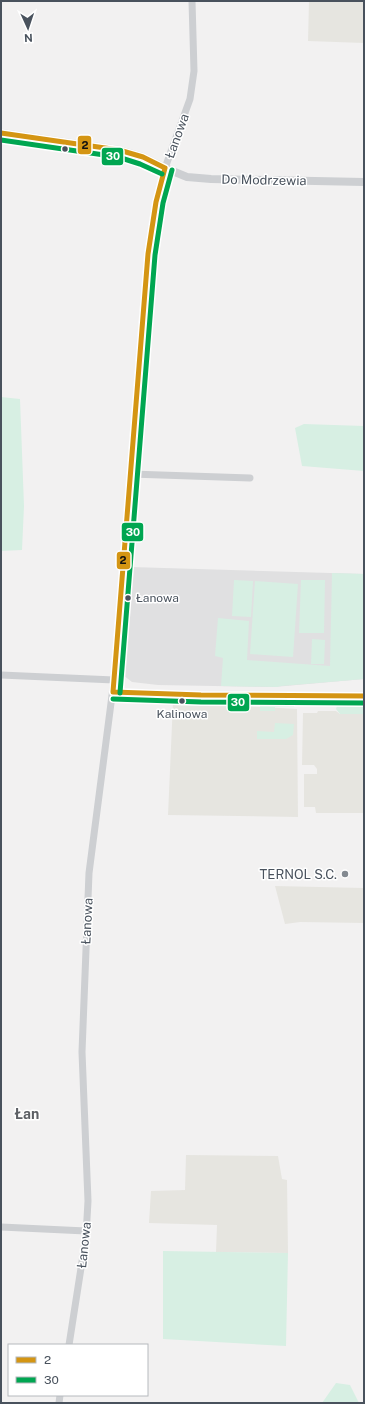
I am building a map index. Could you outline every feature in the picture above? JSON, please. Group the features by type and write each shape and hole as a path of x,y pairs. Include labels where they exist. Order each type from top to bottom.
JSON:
{"street":[{"name":"Łanowa","path":"69,1344 82,1273 88,1201 82,1052 89,873 113,692 148,254 156,202 165,168 190,99 194,71 192,1"},
{"name":"Do Modrzewia","path":"1,132 118,150 143,156 165,168 187,177 211,179 364,182"},
{"path":"131,474 250,478"},
{"path":"1,675 114,680"},
{"path":"113,692 202,695 364,696"},
{"path":"1,1227 86,1231"}],"shaded area":[{"path":"309,1 364,1 364,43 308,41"},
{"path":"131,567 364,574 364,679 274,687 158,685 132,682 123,675 132,581"},
{"path":"173,702 297,709 298,817 168,815"},
{"path":"318,711 336,711 340,714 364,714 364,813 316,813 315,807 304,807 304,774 317,774 317,769 314,765 302,765 303,713 317,713"},
{"path":"275,886 364,888 364,923 300,922 285,924"},
{"path":"186,1155 278,1156 282,1179 287,1180 288,1253 216,1252 217,1225 149,1223 151,1191 185,1190"}],"green space":[{"path":"1,397 20,399 24,506 22,550 1,551"},
{"path":"304,424 364,426 364,471 302,466 295,428"},
{"path":"332,573 364,574 364,679 277,687 221,686 223,658 215,656 218,618 249,621 247,660 330,666"},
{"path":"234,580 253,581 251,617 232,616"},
{"path":"301,580 325,580 324,633 299,633"},
{"path":"255,581 298,584 293,657 250,654"},
{"path":"312,639 325,640 324,664 311,664"},
{"path":"260,703 294,704 294,707 275,707 275,711 260,711"},
{"path":"364,705 364,714 340,714 336,709 337,706"},
{"path":"275,723 294,724 293,735 286,739 257,739 257,731 274,732"},
{"path":"163,1251 288,1253 286,1346 163,1339"},
{"path":"336,1383 350,1385 359,1403 322,1403"}],"transit line":[{"name":"2","path":"1,133 119,150 143,157 165,168"},
{"name":"30","path":"1,140 118,157 140,164 162,174"},
{"name":"2","path":"113,692 148,254 156,202 165,168"},
{"name":"30","path":"120,693 155,255 163,203 172,170"},
{"name":"2","path":"113,692 201,695 364,696"},
{"name":"30","path":"113,699 201,702 364,703"}],"place":[{"name":"Łanowa","path":"128,598"},
{"name":"Kalinowa","path":"182,701"},
{"name":"TERNOL S.C.","path":"345,874"}],"district":[{"name":"Łan","path":"27,1114"}]}
